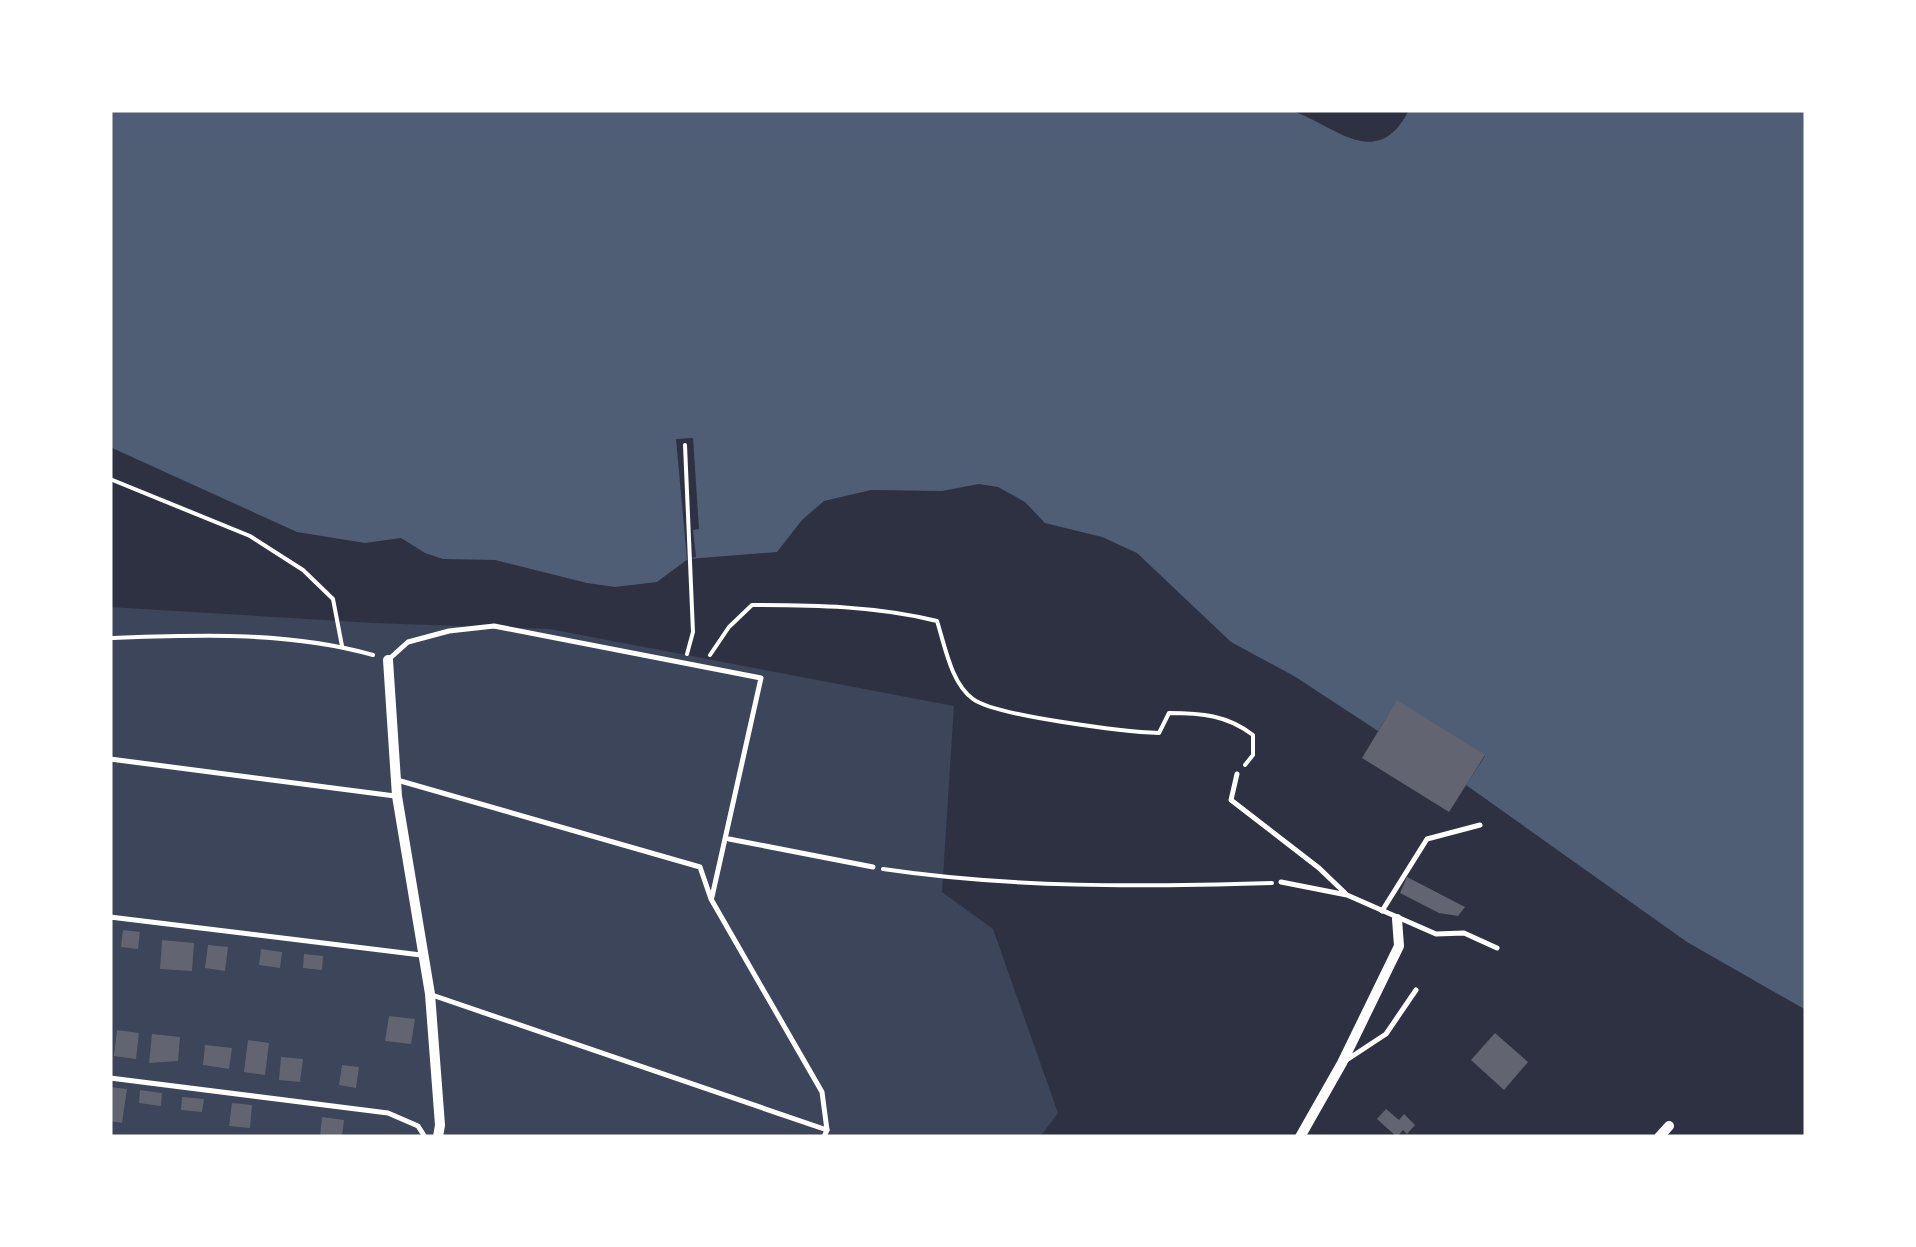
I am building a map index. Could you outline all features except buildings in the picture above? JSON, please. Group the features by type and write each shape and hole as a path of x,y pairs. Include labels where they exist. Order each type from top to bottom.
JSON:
{"street":[{"path":"388,660 397,796 430,994 438,1137"},
{"path":"1300,1137 1342,1063 1399,946 1397,918"},
{"path":"1659,1137 1669,1126"}],"lane":[{"path":"388,660 408,642 450,631 494,626 761,678 711,899"},
{"path":"110,759 397,796"},
{"path":"1237,774 1232,800 1347,895"},
{"path":"397,780 700,867 711,899 822,1092 826,1134 509,1018 430,994"},
{"path":"1382,912 1426,840 1480,825"},
{"path":"727,838 873,867"},
{"path":"1281,882 1347,895 1436,934 1464,933 1496,948"},
{"path":"110,917 421,955"},
{"path":"1342,1063 1386,1034 1416,990"},
{"path":"110,1078 388,1113 418,1126 425,1137"}],"path":[{"path":"684,664 693,632 686,444"},
{"path":"110,480 250,536 303,570 332,599 342,646"},
{"path":"701,667 729,627 752,604 808,604 906,614 936,621 957,680 974,701 1023,714 1134,732 1160,733 1168,713 1197,713 1234,720 1253,734 1253,756 1237,774"},
{"path":"110,638 216,635 342,646 388,660"},
{"path":"873,867 964,879 1086,887 1281,882"}],"shaded area":[{"path":"110,110 1289,110 1368,142 1382,139 1396,129 1409,110 1806,110 1806,1010 1687,942 1466,785 1485,756 1397,701 1378,731 1294,676 1231,642 1137,553 1102,537 1045,523 1025,502 998,487 979,484 942,491 871,490 824,501 802,520 777,552 688,559 657,582 615,587 495,560 443,559 401,538 365,543 297,532 110,447"},
{"path":"110,607 550,629 954,706 942,892 993,929 1058,1113 1040,1137 110,1137"}],"pier":[{"path":"693,438 699,529 693,530 696,557 687,559 676,439"}]}
